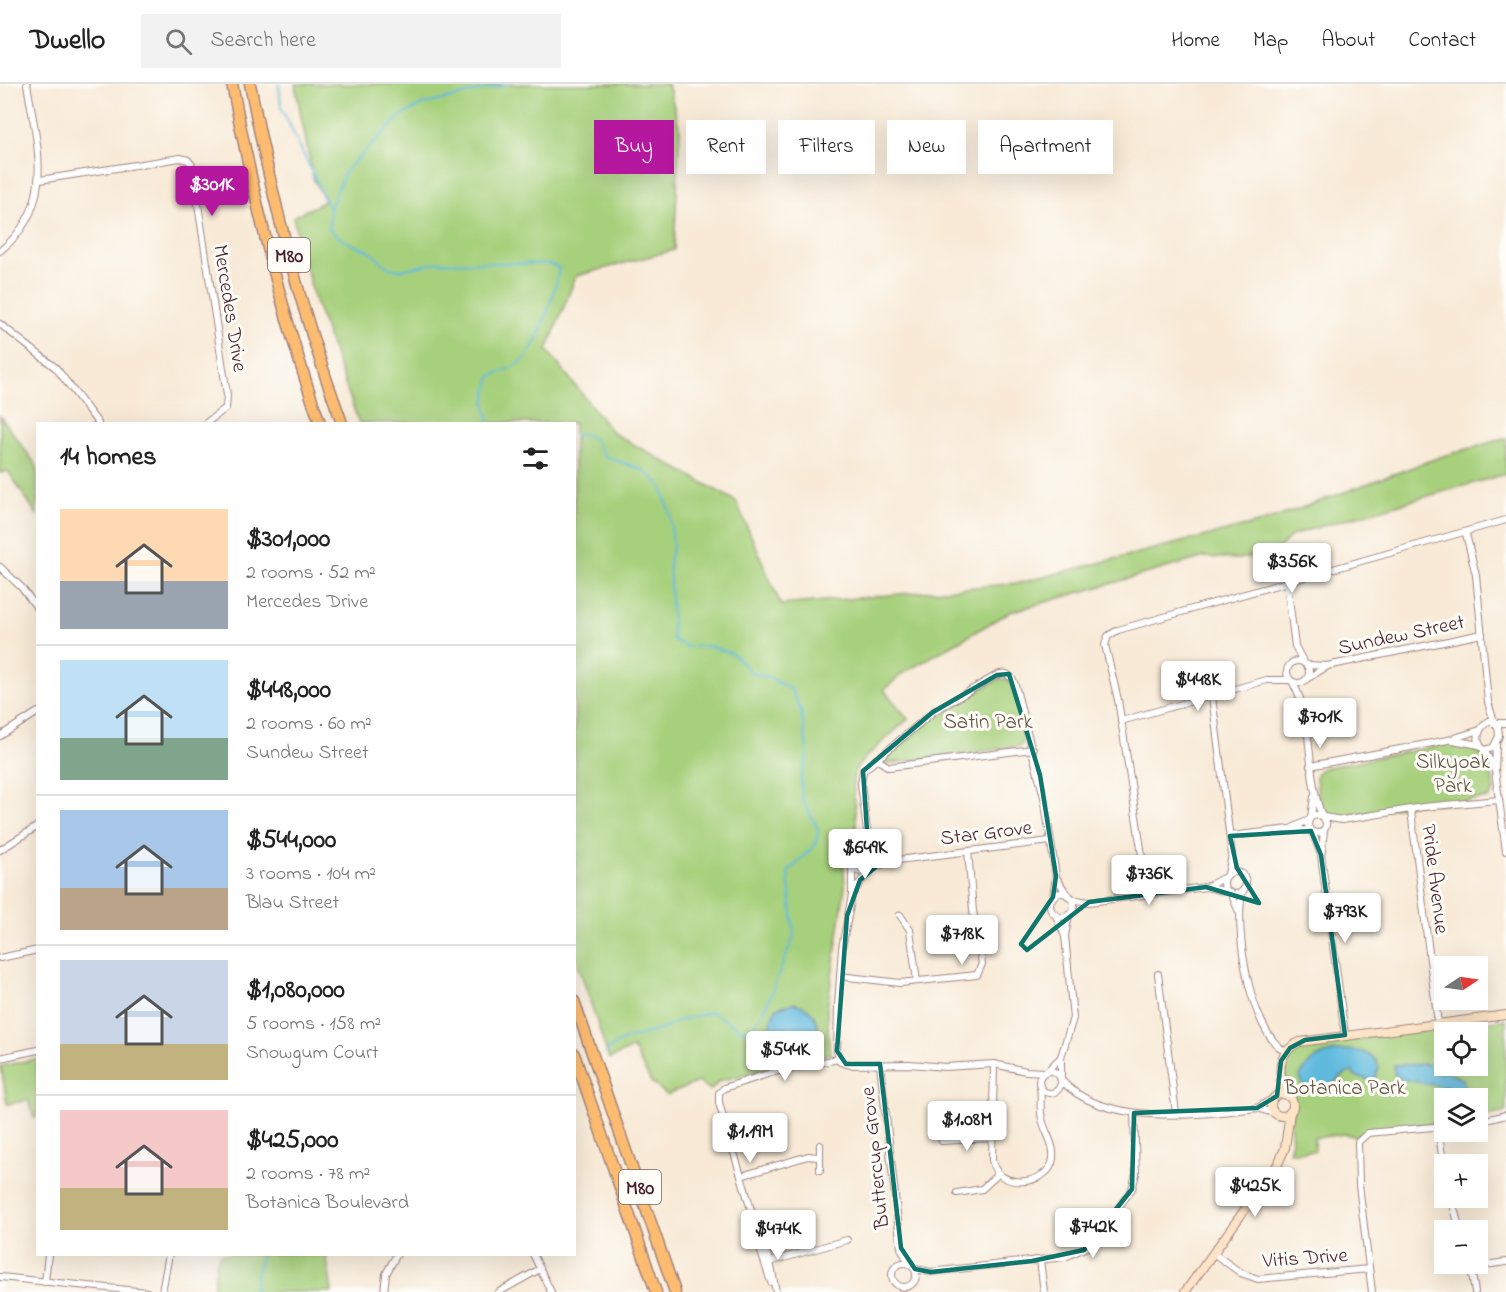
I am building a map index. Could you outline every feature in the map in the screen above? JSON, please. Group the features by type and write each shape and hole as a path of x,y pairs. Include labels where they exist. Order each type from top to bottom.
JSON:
{"highway":[{"name":"M80","path":"232,84 258,207 281,299 320,422"},
{"name":"M80","path":"250,84 280,220 308,323 342,422"},
{"name":"M80","path":"576,1006 675,1292"},
{"name":"M80","path":"576,1059 656,1292"}],"street":[{"path":"0,251 16,235 30,215 40,180 27,84"},
{"name":"Mercedes Drive","path":"40,180 180,158 188,160 192,165 227,395 226,408 207,422"},
{"path":"0,324 56,368 97,422"},
{"path":"1148,894 1106,638 1118,630 1466,534 1506,520"},
{"path":"1466,534 1476,575 1488,702 1499,736 1496,745 1496,770 1506,851"},
{"path":"0,567 21,587 36,606"},
{"path":"1287,584 1294,646 1288,667 1291,682 1302,704"},
{"name":"Sundew Street","path":"1305,664 1327,666 1482,634"},
{"path":"1294,646 1309,672 1302,704 1314,797 1310,819 1312,832 1321,855 1345,1035"},
{"path":"1121,721 1267,680 1297,661 1305,664"},
{"name":"Sundew Street","path":"1306,680 1327,666"},
{"path":"852,895 873,865 866,834 861,778 863,771 942,706 997,675 1009,674 1015,685 1033,749 1050,841 1056,876 1050,907 1065,936"},
{"path":"1267,680 1291,682 1306,680"},
{"path":"1212,696 1232,855 1245,879 1239,912"},
{"path":"1479,745 1488,702"},
{"path":"0,736 36,713"},
{"path":"1310,766 1448,740 1495,722 1506,723"},
{"path":"1499,736 1506,731"},
{"path":"1448,740 1479,745 1496,770"},
{"path":"1484,750 1490,750 1496,745"},
{"path":"876,759 889,767 1033,749"},
{"path":"1314,797 1327,822 1321,855"},
{"path":"1290,829 1310,819 1323,816 1342,820 1411,811 1423,807 1499,800"},
{"name":"Pride Avenue","path":"1411,811 1438,1022"},
{"path":"1230,836 1290,829 1312,832 1325,829 1342,820"},
{"path":"0,850 36,827"},
{"path":"838,1059 840,976 852,895 850,860 858,851 866,834"},
{"name":"Star Grove","path":"868,871 890,861 1050,841"},
{"path":"858,851 864,850 871,855"},
{"path":"840,976 900,983 968,978 977,975 982,968 973,911 968,851"},
{"name":"Star Grove","path":"871,855 890,861"},
{"path":"1232,855 1224,887 1230,893 1239,912 1251,995 1274,1043 1286,1052"},
{"path":"852,867 860,873 868,871"},
{"path":"1206,887 1226,876 1241,873"},
{"path":"1041,1107 1060,1087 1061,1058 1073,1018 1065,936 1073,906 1056,876"},
{"path":"1053,897 1062,894 1089,902 1206,887 1230,893 1243,890"},
{"path":"1056,916 1070,914 1089,902"},
{"path":"900,915 910,930 917,981"},
{"path":"0,958 36,950"},
{"path":"1158,974 1176,1113"},
{"path":"1446,1022 1506,1015"},
{"path":"1185,1292 1275,1169 1285,1148 1293,1103 1281,1081 1280,1067 1286,1052 1300,1042 1434,1024"},
{"path":"0,1058 36,1050"},
{"path":"997,1175 1017,1181 1038,1177 1048,1171 1052,1161 1052,1149 1042,1121 1039,1085 1046,1071 1061,1058"},
{"path":"775,1292 769,1263 718,1097 721,1089 774,1072 838,1059 846,1064 945,1067 994,1064 1026,1071 1057,1072 1070,1089 1118,1111 1176,1113 1257,1108 1277,1114 1290,1112"},
{"name":"Buttercup Grove","path":"880,1064 901,1248 896,1267"},
{"path":"994,1064 994,1111 991,1138 997,1175"},
{"path":"1026,1071 1045,1092 1070,1089"},
{"path":"1281,1081 1272,1108 1287,1130"},
{"path":"1257,1108 1275,1097 1288,1096"},
{"path":"897,1284 907,1287 931,1272 1074,1255 1091,1245 1127,1199 1136,1174 1134,1113"},
{"path":"1488,1120 1506,1115"},
{"path":"1372,1292 1359,1185 1358,1142 1368,1133 1434,1127"},
{"path":"942,1141 991,1138"},
{"path":"820,1145 818,1157 820,1170"},
{"path":"741,1176 808,1156 818,1157"},
{"path":"957,1193 982,1189 997,1175"},
{"path":"769,1263 847,1240"},
{"name":"Buttercup Grove","path":"901,1248 913,1267"},
{"name":"Vitis Drive","path":"1213,1253 1241,1273 1258,1279 1369,1269"},
{"path":"45,1282 48,1256"},
{"path":"162,1292 169,1256"},
{"path":"384,1292 387,1274 396,1256"},
{"path":"534,1256 551,1292"},
{"path":"1040,1260 1044,1292"},
{"path":"1488,1264 1506,1262"},
{"path":"902,1292 893,1274 896,1267 903,1263 931,1272"},
{"path":"909,1292 914,1281 913,1267"},
{"path":"499,1292 540,1269"},
{"path":"1472,1274 1475,1292"},
{"path":"0,1277 147,1292"}],"highlighted area":[{"path":"1009,674 1040,775 1056,876 1053,897 1021,944 1027,950 1089,902 1206,887 1259,903 1237,868 1230,836 1311,831 1321,855 1345,1035 1305,1040 1290,1048 1281,1061 1277,1096 1257,1108 1134,1113 1132,1189 1084,1250 1032,1261 931,1272 915,1269 901,1248 880,1064 846,1064 837,1051 847,916 860,880 878,865 868,845 863,771 933,712 997,675"}],"green space":[{"path":"295,84 668,84 680,130 674,250 576,276 547,350 613,433 736,501 781,605 1019,583 1266,521 1440,457 1506,438 1506,474 1308,530 1291,536 1274,553 1237,559 1205,557 1010,612 903,673 884,690 908,719 866,757 857,767 853,778 857,838 843,858 845,886 827,1010 830,1054 719,1081 711,1090 698,1082 667,1095 651,1082 633,1048 609,1059 576,958 576,422 359,422 314,298 293,217 325,201 313,178"},
{"path":"0,416 36,465 36,513 8,471 0,473"},
{"name":"Satin Park","path":"999,679 1007,679 1012,686 1025,736 1021,746 887,764 883,761 936,715"},
{"name":"Silkyoak Park","path":"1452,743 1471,747 1483,757 1493,781 1494,791 1489,798 1442,804 1423,803 1338,817 1326,812 1322,807 1316,774 1323,768"},
{"name":"Botanica Park","path":"1506,1019 1506,1112 1488,1116 1488,1088 1434,1088 1434,1124 1367,1130 1356,1136 1344,1134 1314,1138 1315,1151 1289,1152 1292,1141 1290,1122 1295,1102 1285,1073 1292,1053 1299,1047 1434,1029 1434,1076 1488,1076 1488,1022 1484,1022"},
{"path":"36,1059 36,1117 34,1118 28,1100 7,1104 1,1066"},
{"path":"219,1256 326,1256 332,1292 213,1292"}],"water":[{"path":"792,1003 806,1008 815,1017 818,1038 817,1045 811,1049 785,1042 773,1033 772,1018 777,1008"},
{"path":"1344,1050 1360,1051 1374,1058 1379,1068 1374,1081 1354,1076 1353,1072 1341,1076 1323,1090 1307,1090 1303,1086 1300,1076 1313,1060 1324,1054"},
{"path":"1428,1064 1434,1069 1434,1076 1456,1076 1463,1079 1464,1086 1449,1088 1401,1079 1394,1074 1394,1065"}],"waterway":[{"path":"279,84 281,107 329,208"},
{"path":"489,422 485,402 491,376 521,362 534,344 545,318 559,268 549,264 440,262 400,270 389,268 369,251 344,241 329,229 330,209 345,171 401,116 422,105 508,84"},
{"path":"576,435 587,435 594,439 604,456 643,470 661,485 670,514 673,545 669,562 673,640 688,647 708,646 733,654 752,673 766,676 791,689 801,711 808,754 801,779 802,799 818,829 816,844 788,872 794,936 765,1009 752,1028 743,1031 712,1012 677,1021 664,1029 626,1039 610,1048 606,1054"},
{"path":"256,1292 253,1286 261,1256"}]}
